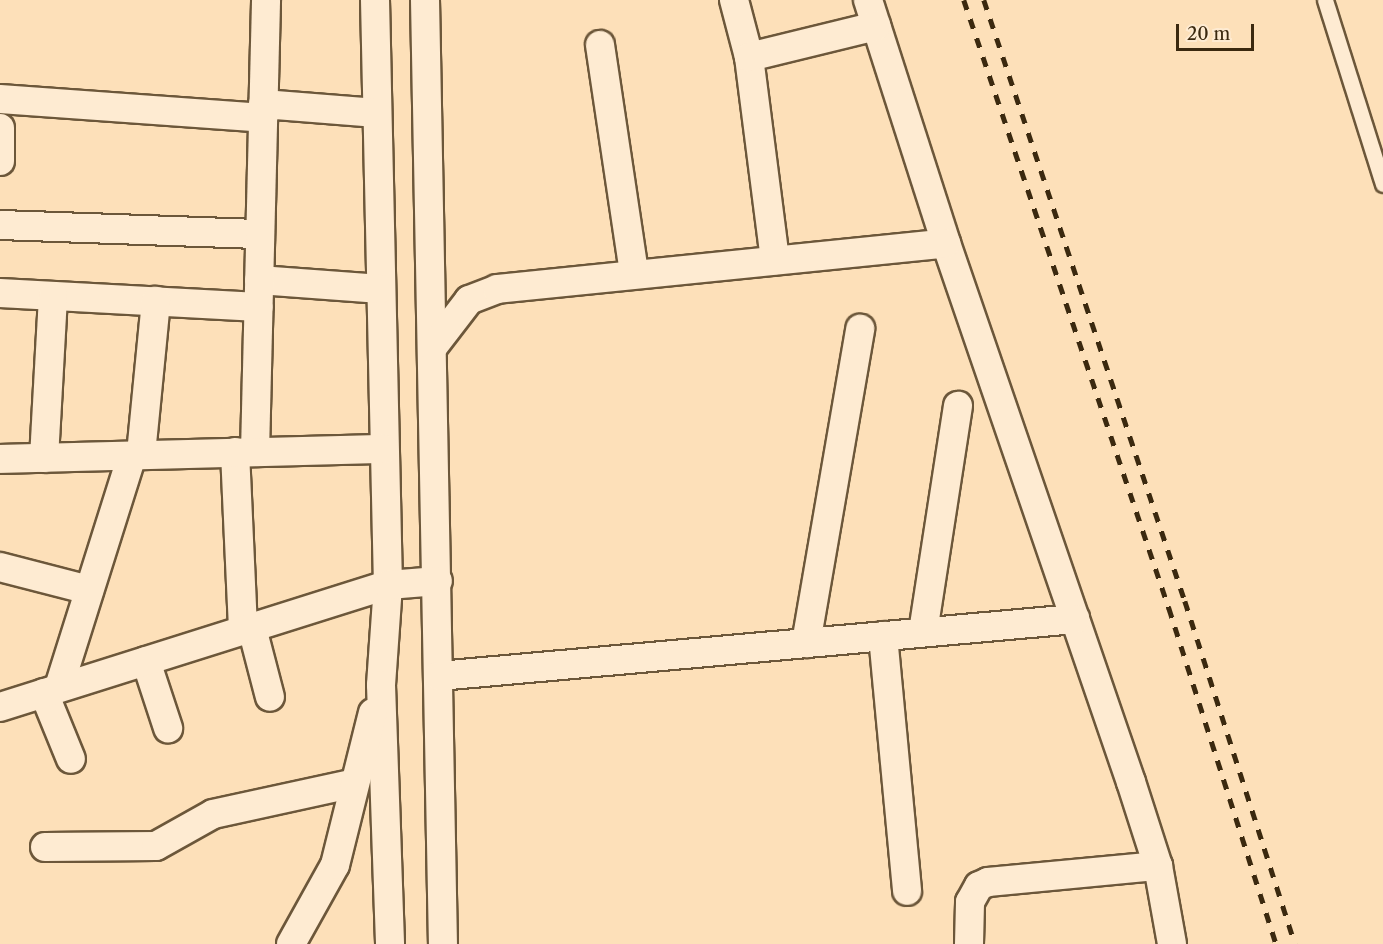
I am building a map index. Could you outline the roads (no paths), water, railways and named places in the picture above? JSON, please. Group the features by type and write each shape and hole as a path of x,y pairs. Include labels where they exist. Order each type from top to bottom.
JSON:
{"street":[{"path":"261,0 263,111 259,294 245,452 248,629 270,697"},
{"path":"375,0 388,585 381,684 390,944"},
{"path":"424,0 440,676 443,944"},
{"path":"734,0 749,57 775,260"},
{"path":"749,57 872,13 946,243 1076,619 1158,866 1172,944"},
{"path":"600,45 634,273"},
{"path":"0,99 263,111 377,113"},
{"path":"0,128 0,161"},
{"path":"0,225 260,234"},
{"path":"433,347 458,310 478,294 634,273 946,243"},
{"path":"0,293 156,301 381,289"},
{"path":"44,458 53,296"},
{"path":"71,759 52,690 136,454 156,301"},
{"path":"806,643 860,329"},
{"path":"923,632 958,406"},
{"path":"0,459 384,449"},
{"path":"0,567 89,590"},
{"path":"0,707 388,585 438,581"},
{"path":"440,676 1076,619"},
{"path":"883,636 907,891"},
{"path":"146,661 168,728"},
{"path":"291,944 335,866 381,684"},
{"path":"45,846 156,846 213,814 355,783"},
{"path":"969,944 970,902 979,886 988,882 1158,866"}],"lane":[{"path":"1325,0 1383,184"}],"railway":[{"path":"964,0 1169,608 1276,944"},
{"path":"984,0 1185,601 1295,944"}]}
